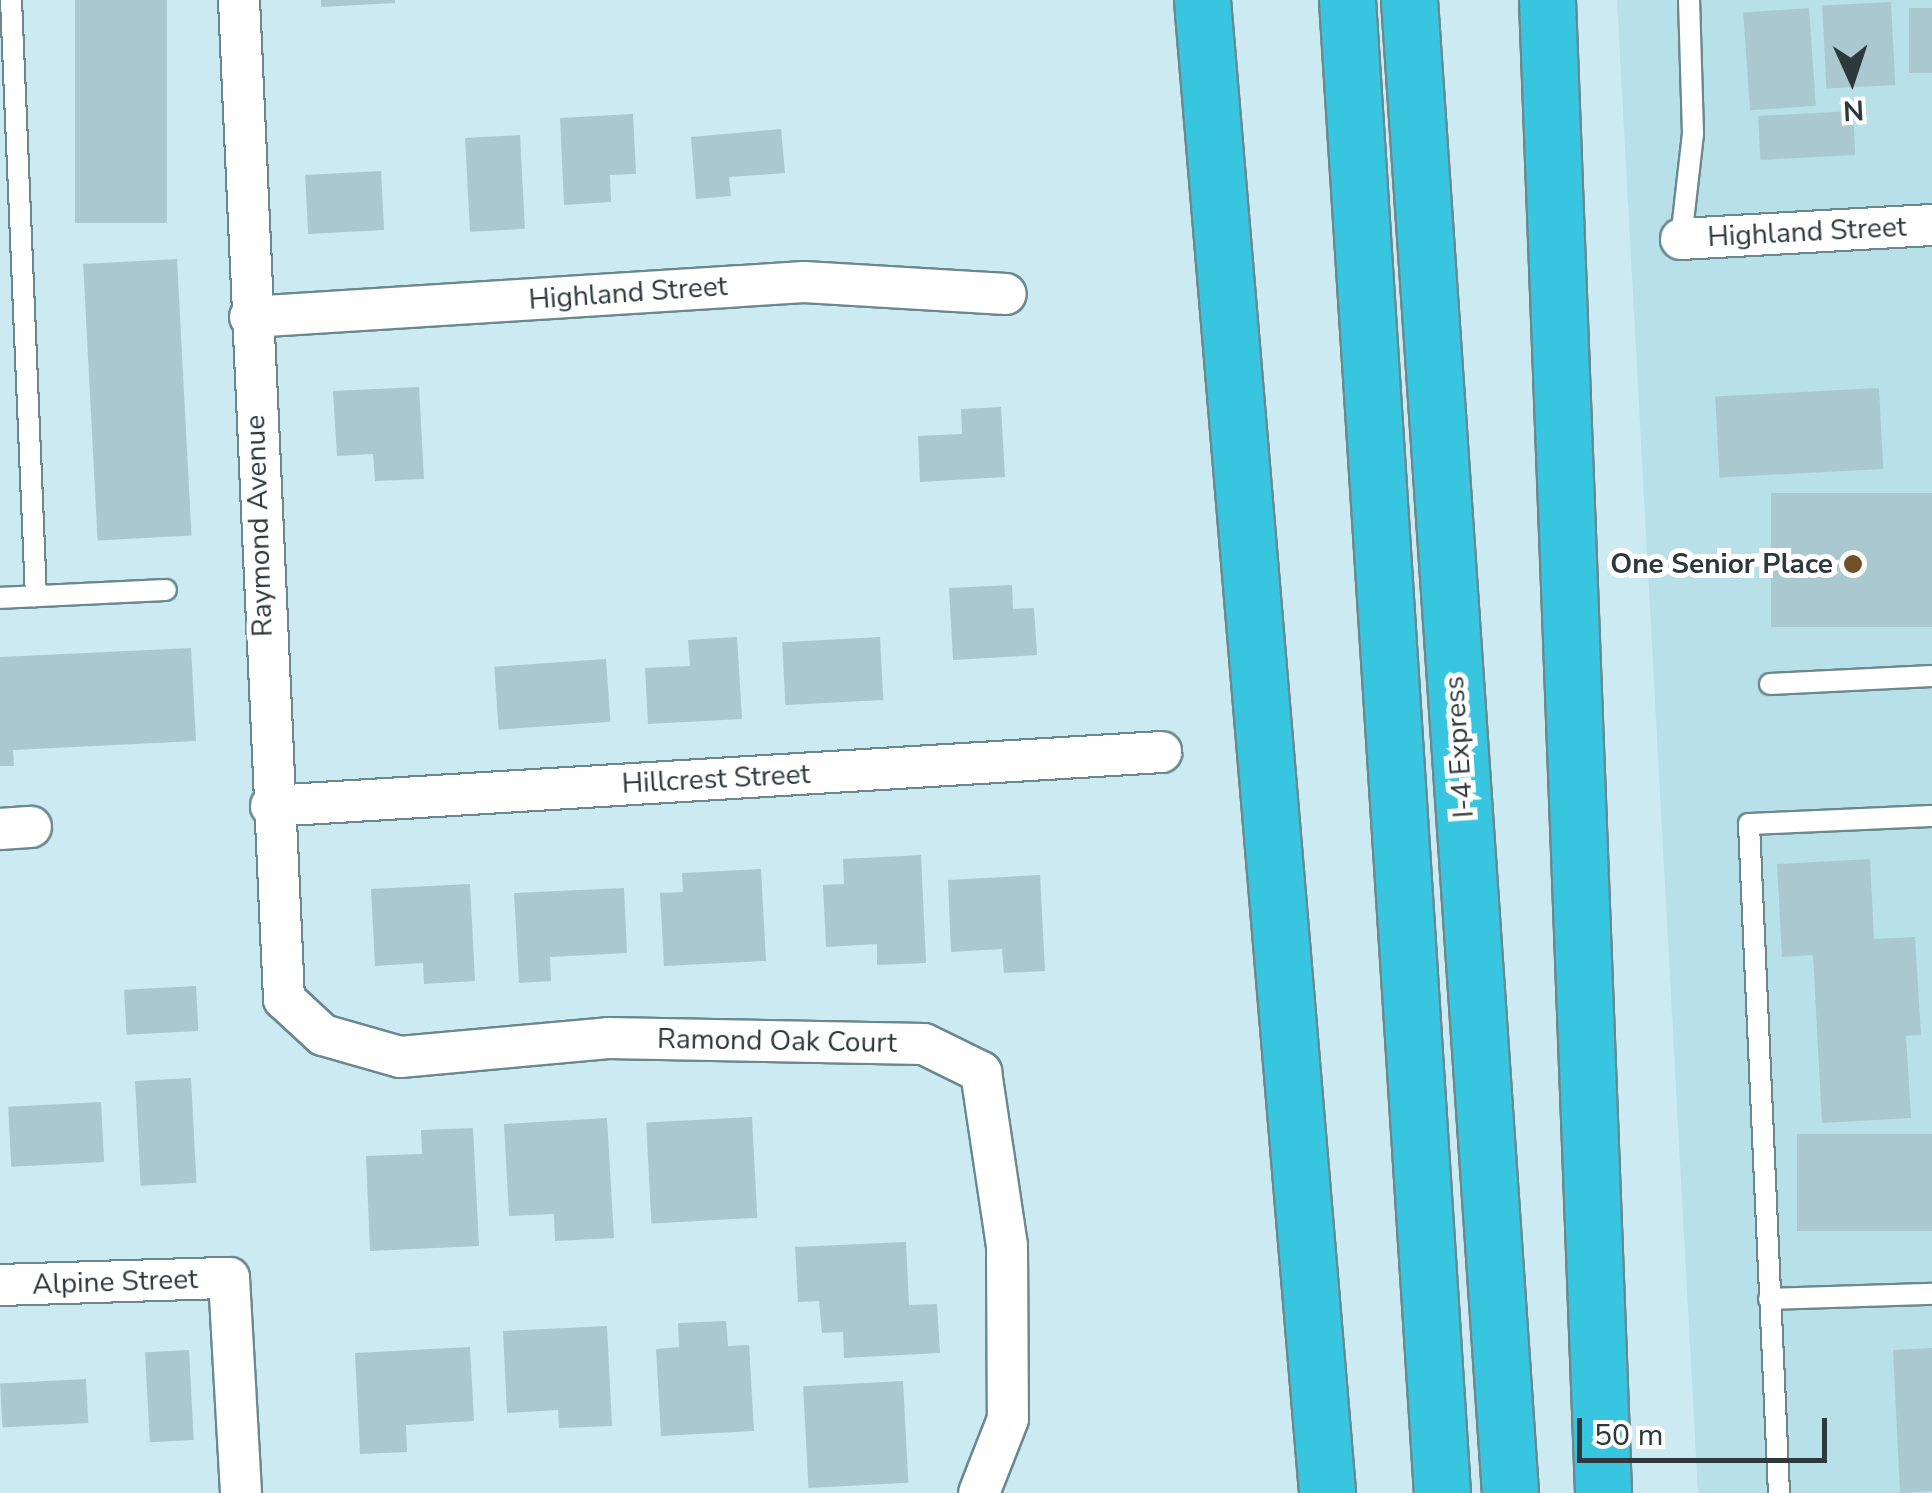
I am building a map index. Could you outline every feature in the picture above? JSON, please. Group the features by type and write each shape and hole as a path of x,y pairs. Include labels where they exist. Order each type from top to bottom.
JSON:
{"highway":[{"path":"1202,0 1327,1493"},
{"path":"1347,0 1442,1493"},
{"name":"I-4 Express","path":"1409,0 1510,1493"},
{"path":"1547,0 1603,1493"}],"street":[{"name":"Raymond Avenue","path":"239,0 271,806 284,999 322,1035"},
{"name":"Highland Street","path":"1681,239 1932,225"},
{"name":"Highland Street","path":"250,317 804,282 1006,294"},
{"name":"Hillcrest Street","path":"271,806 1161,752"},
{"name":"Ramond Oak Court","path":"322,1035 400,1058 608,1038 924,1044 982,1072 1007,1245 1008,1419 979,1493"},
{"name":"Alpine Street","path":"0,1286 229,1278 241,1493"}],"lane":[{"path":"11,0 10,191 36,596"},
{"path":"1681,239 1693,134 1690,0"},
{"path":"0,598 166,590"},
{"path":"1770,684 1932,676"},
{"path":"1779,1493 1749,824 1932,816"},
{"path":"1769,1299 1932,1294"}],"shaded area":[{"path":"1617,0 1932,0 1932,206 1663,222 1666,259 1932,245 1932,1493 1698,1493"}],"building":[{"path":"75,0 167,0 167,223 75,223"},
{"path":"321,0 395,0 395,3 321,7"},
{"path":"1891,2 1895,85 1826,88 1822,6"},
{"path":"1809,8 1816,106 1750,110 1743,13"},
{"path":"1909,8 1932,8 1932,73 1909,73"},
{"path":"1853,111 1855,155 1760,160 1758,116"},
{"path":"633,114 636,174 610,175 611,202 564,205 560,118"},
{"path":"781,129 785,173 729,177 731,196 696,199 691,137"},
{"path":"520,135 525,229 470,232 465,138"},
{"path":"381,171 384,230 308,234 305,175"},
{"path":"177,259 191,536 98,541 83,264"},
{"path":"419,387 424,479 375,481 373,454 337,456 333,391"},
{"path":"1879,388 1883,469 1719,477 1715,397"},
{"path":"1001,407 1005,477 920,482 918,436 962,434 961,409"},
{"name":"One Senior Place","path":"1771,493 1932,493 1932,627 1771,627"},
{"path":"1012,585 1013,609 1034,608 1037,655 953,660 949,588"},
{"path":"737,637 742,719 648,724 645,668 690,666 688,640"},
{"path":"880,637 883,700 785,705 782,642"},
{"path":"191,648 196,741 13,750 14,766 0,766 0,657"},
{"path":"606,659 610,722 499,730 494,667"},
{"path":"921,855 926,963 877,965 877,944 826,947 823,885 844,884 843,859"},
{"path":"1870,859 1874,939 1915,937 1921,1035 1906,1036 1911,1118 1822,1123 1813,955 1782,957 1777,864"},
{"path":"761,869 766,961 664,966 660,893 683,892 682,873"},
{"path":"1040,875 1045,971 1004,973 1002,949 951,952 948,880"},
{"path":"470,884 475,981 424,984 423,963 375,966 371,889"},
{"path":"624,888 627,953 550,957 551,981 519,983 514,893"},
{"path":"196,986 198,1031 126,1035 124,990"},
{"path":"191,1078 196,1183 141,1186 135,1081"},
{"path":"101,1102 104,1162 11,1167 8,1107"},
{"path":"752,1117 757,1218 651,1223 646,1123"},
{"path":"607,1118 614,1238 555,1241 554,1214 509,1216 504,1124"},
{"path":"473,1128 479,1246 370,1251 366,1156 422,1154 421,1130"},
{"path":"1797,1134 1932,1134 1932,1231 1797,1231"},
{"path":"906,1242 909,1305 937,1304 940,1353 844,1358 843,1332 822,1333 819,1301 798,1302 795,1247"},
{"path":"726,1321 728,1346 749,1345 754,1431 661,1436 656,1349 679,1347 678,1323"},
{"path":"607,1326 612,1426 559,1428 558,1410 507,1413 503,1331"},
{"path":"470,1347 474,1421 406,1425 407,1452 360,1454 355,1353"},
{"path":"1932,1348 1932,1491 1900,1493 1893,1350"},
{"path":"189,1350 194,1440 150,1442 145,1352"},
{"path":"86,1379 88,1423 2,1427 0,1384"},
{"path":"903,1381 908,1483 808,1488 803,1386"}],"place":[{"name":"One Senior Place","path":"1853,564"}]}
